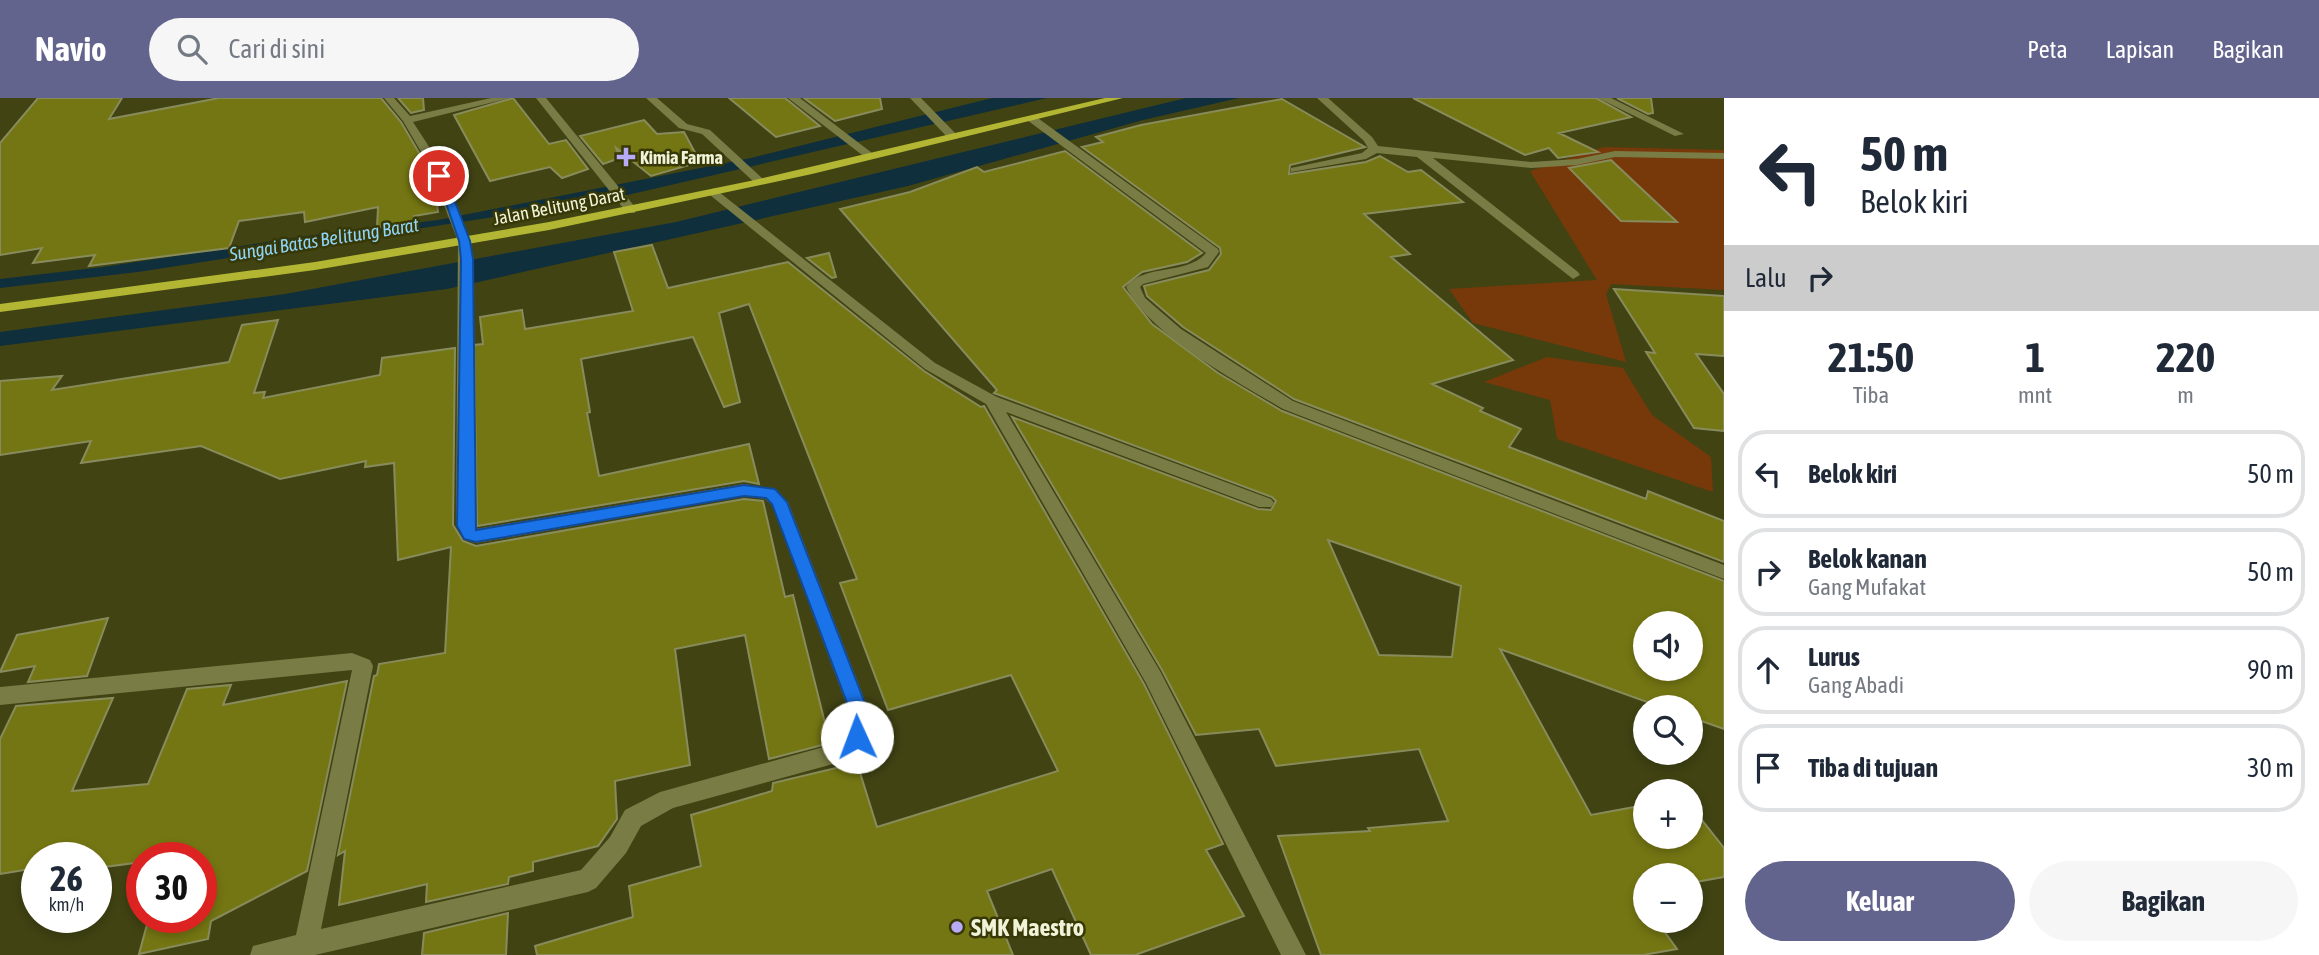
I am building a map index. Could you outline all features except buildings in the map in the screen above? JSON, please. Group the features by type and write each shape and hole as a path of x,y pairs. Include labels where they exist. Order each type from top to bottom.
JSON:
{"main road":[{"name":"Jalan Belitung Darat","path":"0,308 343,262 631,210 1118,98"}],"street":[{"path":"262,955 588,880 618,845 633,818 668,799 844,751 857,737 859,711 779,502 770,493 744,490 476,536 470,534 465,526 467,259 464,241 433,162 407,120 389,98"},
{"path":"407,120 505,98"},
{"path":"541,98 631,210"},
{"path":"651,98 683,126 706,132 759,181"},
{"path":"793,98 870,156"},
{"path":"915,98 953,137"},
{"path":"1322,98 1368,139 1374,149"},
{"path":"1603,98 1679,134"},
{"path":"1031,118 1213,252 1203,264 1138,282 1133,287 1141,303 1222,367 1288,405 1724,572"},
{"path":"1295,170 1366,156 1374,149 1531,165 1577,162 1615,154 1724,156"},
{"path":"1419,153 1573,275"},
{"path":"714,192 930,366 992,401 1265,503"},
{"path":"992,401 1153,677 1294,955"},
{"path":"0,696 352,660 363,666 306,945"}],"shaded area":[{"path":"1604,147 1724,150 1724,290 1611,284 1606,294 1626,362 1473,323 1449,289 1597,280 1530,171"},
{"path":"1547,357 1623,368 1652,415 1711,457 1713,492 1557,439 1550,400 1484,382"}],"water":[{"name":"Sungai Batas Belitung Barat","path":"992,98 1047,98 610,199 138,272 0,288 0,279 438,220 751,158"},
{"path":"1186,98 1239,98 1143,120 908,186 447,289 0,346 0,332 285,294 676,222"}],"place":[{"name":"Kimia Farma","path":"626,157"},
{"name":"SMK Maestro","path":"957,927"}],"route":[{"path":"439,176 464,241 467,259 465,526 470,534 476,536 744,490 770,493 779,502 859,711 857,737"}]}
